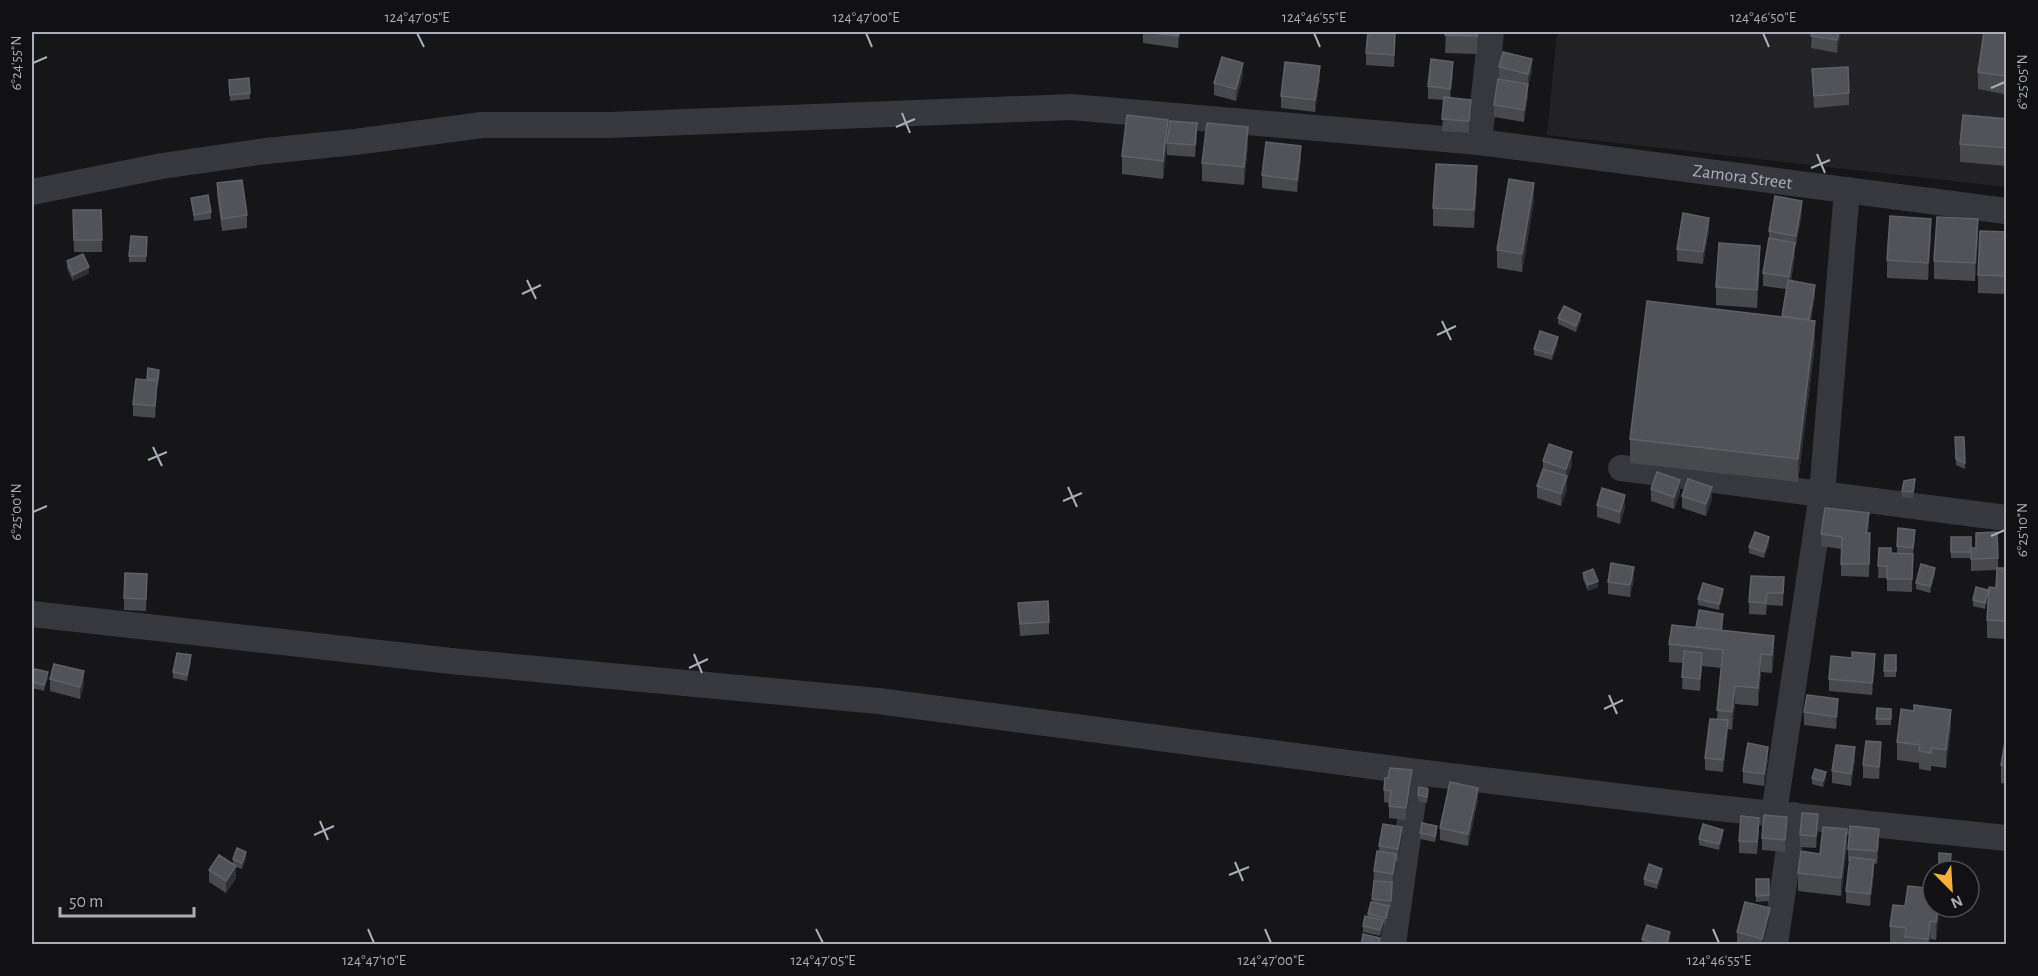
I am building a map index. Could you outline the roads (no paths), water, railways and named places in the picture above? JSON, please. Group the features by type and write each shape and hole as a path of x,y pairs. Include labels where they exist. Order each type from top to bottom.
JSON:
{"street":[{"path":"1479,142 1491,32"},
{"name":"Zamora Street","path":"32,192 162,166 482,125 621,125 1071,107 1479,142 2007,211"},
{"path":"1775,945 1784,814 1822,494 1847,190"},
{"path":"1621,468 2007,518"},
{"path":"32,614 452,661 878,702 1417,772 2007,838"},
{"path":"1393,945 1417,772"}]}
